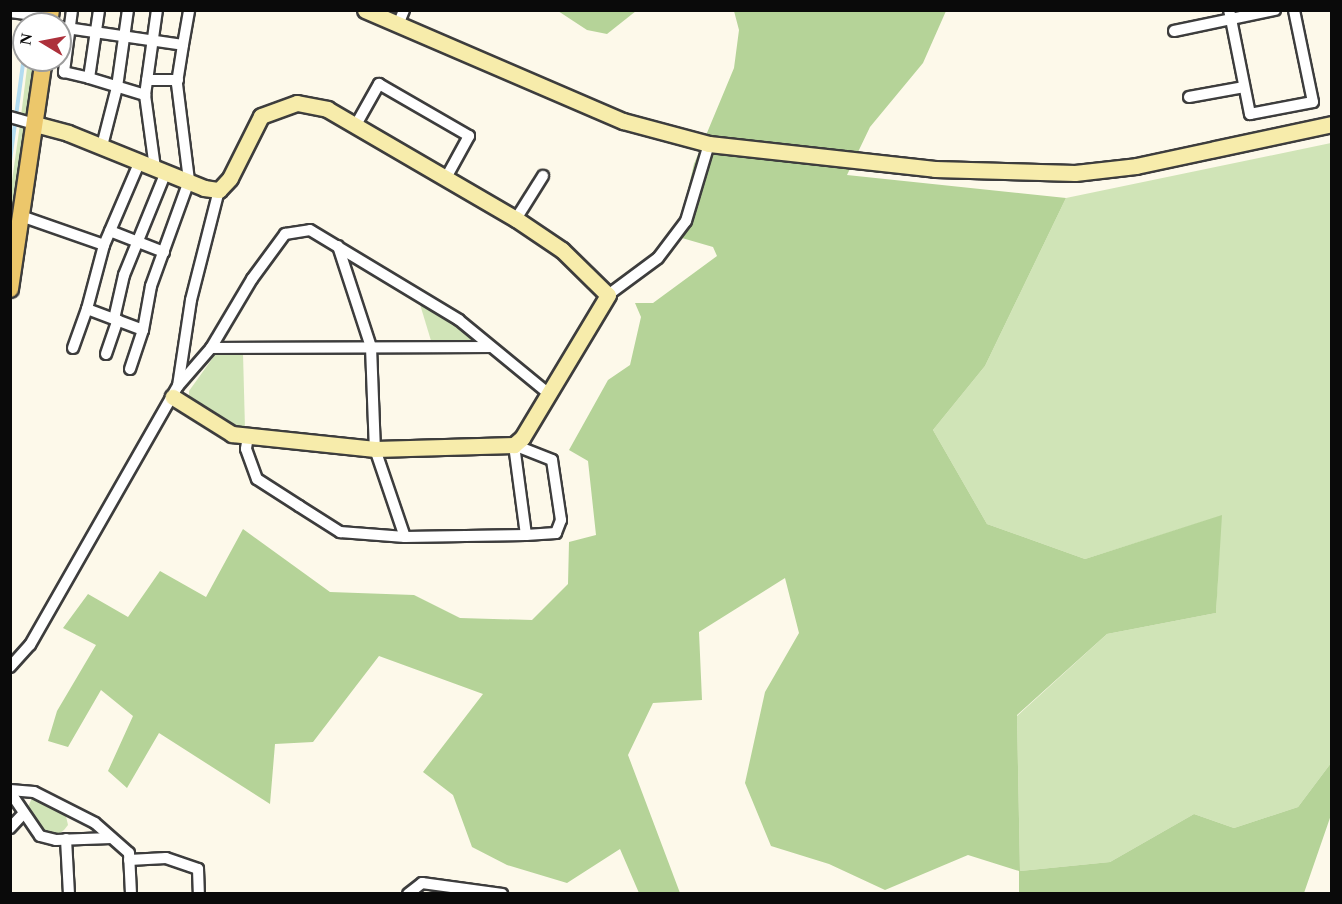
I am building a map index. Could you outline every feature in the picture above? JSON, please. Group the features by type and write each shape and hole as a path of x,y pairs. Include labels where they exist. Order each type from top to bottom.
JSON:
{"main road":[{"path":"10,289 21,216 22,120 40,72"}],"street":[{"path":"89,78 99,10"},
{"path":"102,146 117,87 128,10"},
{"path":"106,354 137,242 161,170 145,95 158,10"},
{"path":"130,369 143,330 151,286 189,181 178,80 189,10"},
{"path":"365,10 623,121 709,144 935,169 1075,173 1136,166 1332,124"},
{"path":"398,26 404,10"},
{"path":"1174,31 1230,15 1275,10"},
{"path":"1230,15 1250,114 1313,102 1294,10"},
{"path":"72,25 96,32 183,45"},
{"path":"64,72 145,95"},
{"path":"147,80 178,80"},
{"path":"357,123 379,84 470,135 447,176"},
{"path":"1189,97 1244,87"},
{"path":"175,391 191,300 219,190 230,178 252,128 272,110 297,103 313,105 357,123 447,176 562,250 608,295"},
{"path":"22,120 102,146 189,181 219,190"},
{"path":"526,535 514,445 608,295 657,258 687,221 709,144"},
{"path":"73,348 87,309 104,245 140,162"},
{"path":"516,219 543,176"},
{"path":"21,216 104,245"},
{"path":"10,667 30,645 175,391 211,348 252,279 285,234 310,230 338,246 459,320 548,393"},
{"path":"110,231 164,252"},
{"path":"338,246 371,347 375,449 405,537"},
{"path":"87,309 143,330"},
{"path":"211,348 490,347"},
{"path":"175,391 223,432 248,436 375,449 514,445 552,460 561,528 556,533 526,535 405,537 340,532 257,479 246,449 248,436"},
{"path":"111,838 66,839 40,836 22,814 10,791 34,792 95,823 129,853 131,894"},
{"path":"10,828 22,814"},
{"path":"66,839 69,894"},
{"path":"129,860 166,858 198,869 200,894"},
{"path":"408,894 422,883 502,894"}],"green space":[{"path":"558,11 636,11 607,34 587,30"},
{"path":"734,11 946,11 923,63 870,127 847,175 1066,198 985,366 933,430 987,524 1085,559 1222,515 1216,613 1107,634 1017,715 1020,871 1110,862 1194,814 1234,828 1298,807 1331,763 1331,815 1304,893 1019,893 1019,871 968,855 885,890 829,864 771,846 745,783 765,692 799,633 785,578 699,632 702,700 653,703 628,755 680,893 639,893 620,849 567,883 507,865 472,847 453,795 423,772 483,694 379,656 313,742 275,744 270,804 159,733 127,788 108,771 133,716 101,690 68,747 48,741 57,711 96,645 63,628 88,594 128,617 160,571 206,597 243,529 330,592 414,595 460,618 532,620 568,584 569,542 596,535 588,461 569,450 608,380 630,365 641,317 635,303 653,303 717,256 713,247 682,238 679,228 694,164 734,68 739,30"},
{"path":"26,72 37,72 31,114 21,116"},
{"path":"20,124 29,129 11,280 10,195"},
{"path":"1331,143 1331,763 1298,807 1234,828 1194,814 1110,862 1020,871 1017,716 1107,634 1216,613 1221,516 1085,559 987,524 933,430 985,366 1066,198"},
{"path":"419,301 457,323 476,338 475,344 432,344"},
{"path":"217,352 243,353 245,429 227,428 189,400 189,391"},
{"path":"32,798 65,812 68,825 64,830 57,835 40,830 27,809"}],"waterway":[{"path":"10,161 22,72"}]}
